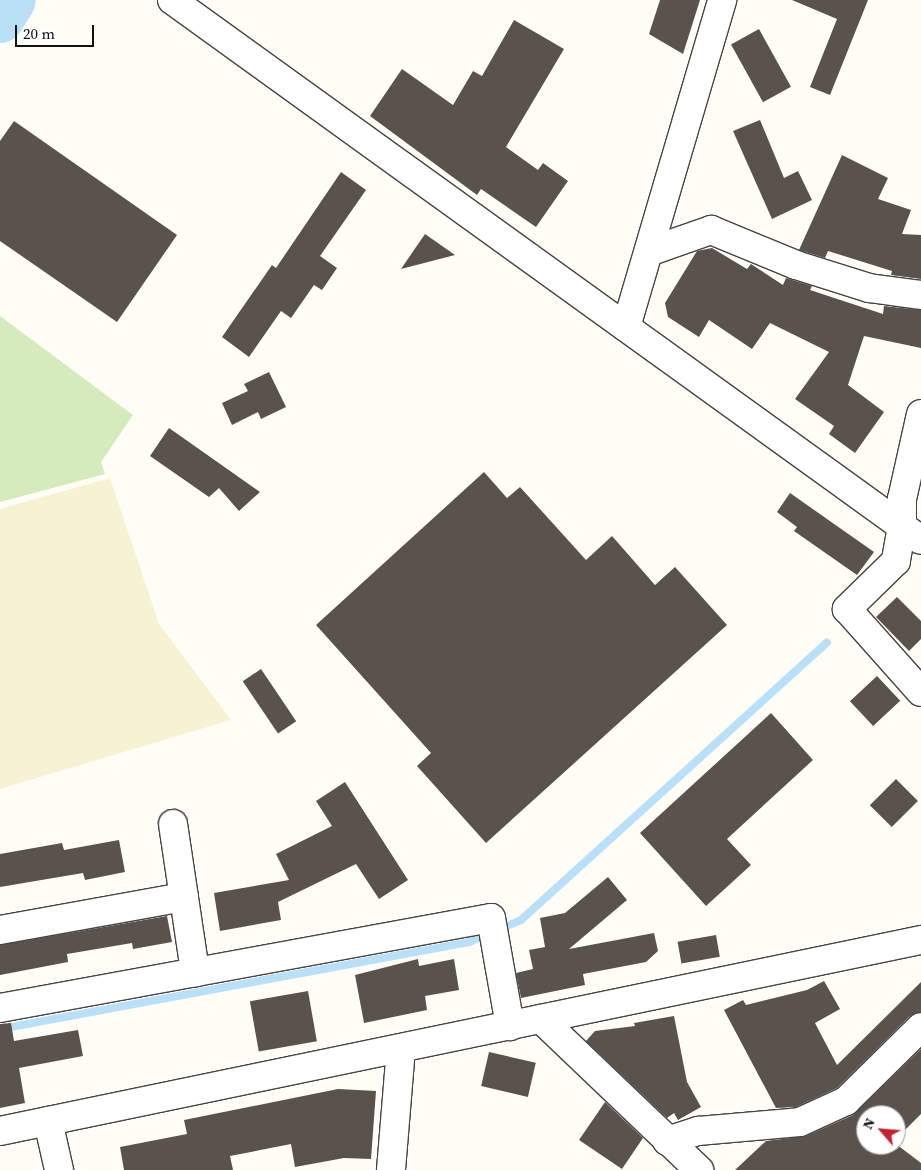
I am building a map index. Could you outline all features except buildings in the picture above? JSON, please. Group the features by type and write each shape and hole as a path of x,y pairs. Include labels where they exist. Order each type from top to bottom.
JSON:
{"street":[{"path":"172,0 912,533"},
{"path":"626,327 651,251 708,40 722,0"},
{"path":"651,251 711,230 796,265 869,288 921,295"},
{"path":"921,414 902,499 912,533 896,561 847,609 921,692"},
{"path":"173,824 195,972"},
{"path":"0,930 184,897"},
{"path":"0,1008 491,918 510,1026"},
{"path":"0,1131 921,940"},
{"path":"540,1019 667,1141 700,1170"},
{"path":"667,1141 698,1130 800,1122 846,1101 921,1027"},
{"path":"391,1170 400,1049"},
{"path":"48,1121 59,1170"}],"shaded area":[{"path":"110,478 159,624 231,720 0,789 0,509"}],"green space":[{"path":"0,316 133,415 101,462 105,474 0,502"}],"waterway":[{"path":"0,19 12,0"},
{"path":"0,1029 469,942 521,920 827,643"}]}
